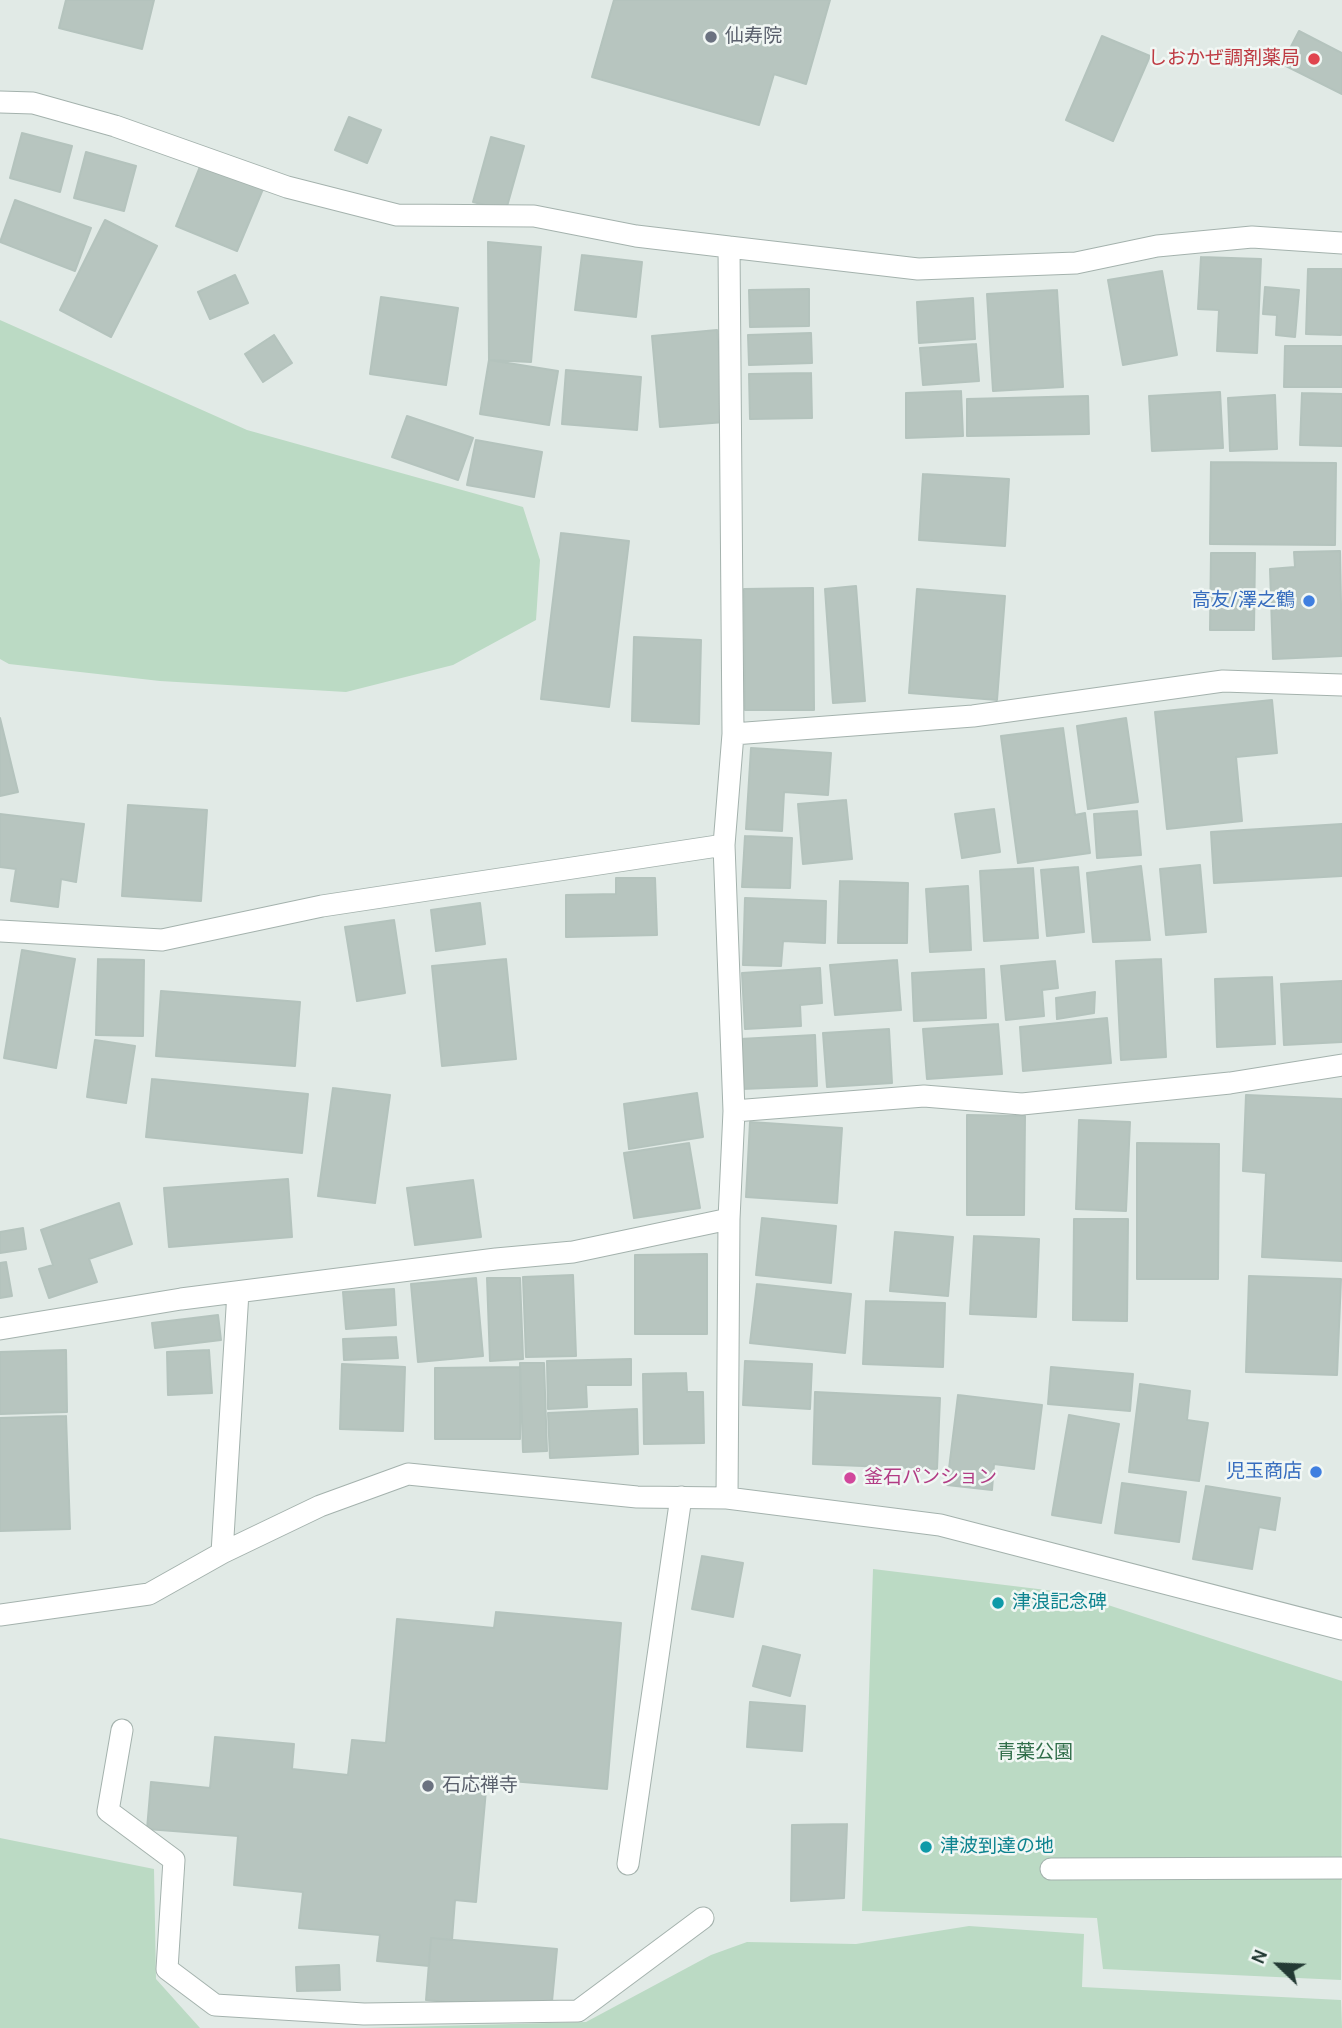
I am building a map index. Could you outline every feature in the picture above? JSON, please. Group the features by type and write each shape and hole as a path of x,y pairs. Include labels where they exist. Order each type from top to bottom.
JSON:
{"street":[{"path":"0,102 33,103 115,126 287,187 397,215 534,216 636,236 918,269 1076,263 1157,246 1252,237 1342,243"},
{"path":"727,1498 729,1219 734,1111 724,845 733,734 729,247"},
{"path":"733,734 973,716 1223,681 1342,685"},
{"path":"0,930 162,940 322,906 724,845"},
{"path":"734,1111 924,1096 1022,1104 1230,1083 1342,1065"},
{"path":"0,1329 238,1292 496,1259 573,1252 729,1219"},
{"path":"222,1553 238,1292"},
{"path":"0,1615 149,1594 222,1553 320,1506 408,1474 636,1497 727,1498 940,1524 1342,1629"},
{"path":"628,1864 681,1497"},
{"path":"122,1730 108,1811 174,1860 167,1969 215,2005 364,2014 578,2011 703,1918"},
{"path":"1051,1869 1342,1868"}],"green space":[{"path":"0,320 247,430 523,507 540,560 536,620 453,665 346,692 160,681 9,664 0,659"},
{"name":"青葉公園","path":"873,1569 1071,1593 1342,1681 1341,1980 1103,1969 1097,1918 862,1911"},
{"path":"0,1838 154,1869 156,1979 200,2028 0,2028"},
{"path":"969,1926 1084,1934 1082,1987 1341,2000 1342,2028 364,2028 586,2022 711,1955 747,1942 856,1944"}],"building":[{"path":"66,0 154,0 142,49 59,28"},
{"name":"仙寿院","path":"614,0 830,0 806,84 774,74 759,125 592,77"},
{"name":"しおかぜ調剤薬局","path":"1299,31 1342,53 1342,94 1282,64"},
{"path":"1102,36 1150,56 1113,141 1066,120"},
{"path":"349,117 381,130 367,163 335,150"},
{"path":"22,133 72,146 60,192 10,178"},
{"path":"491,137 524,146 506,210 473,202"},
{"path":"86,152 136,166 124,211 74,198"},
{"path":"201,164 263,189 237,251 176,226"},
{"path":"15,200 91,228 75,271 0,242"},
{"path":"105,220 157,246 111,337 60,310"},
{"path":"488,242 541,247 531,362 489,360"},
{"path":"582,255 642,262 636,317 575,310"},
{"path":"1201,257 1261,259 1257,353 1217,351 1219,310 1198,309"},
{"path":"1308,269 1342,269 1341,335 1306,334"},
{"path":"1162,271 1177,355 1123,365 1108,280"},
{"path":"235,275 248,303 210,319 198,292"},
{"path":"1265,287 1299,290 1295,337 1276,335 1277,315 1263,314"},
{"path":"809,289 809,326 750,327 749,290"},
{"path":"1057,290 1063,387 993,391 987,294"},
{"path":"381,297 458,308 446,385 370,374"},
{"path":"973,298 975,339 919,343 917,302"},
{"path":"717,330 725,422 660,427 652,336"},
{"path":"811,333 812,363 749,365 748,335"},
{"path":"274,335 292,363 263,382 245,354"},
{"path":"976,344 979,381 923,385 920,348"},
{"path":"1285,346 1342,346 1342,387 1284,387"},
{"path":"489,360 558,371 549,425 480,414"},
{"path":"566,370 641,377 637,430 562,424"},
{"path":"811,373 812,418 750,419 749,374"},
{"path":"961,391 963,436 906,438 906,393"},
{"path":"1220,392 1223,448 1152,451 1149,396"},
{"path":"1302,393 1342,394 1342,446 1300,445"},
{"path":"1275,395 1277,449 1230,451 1228,398"},
{"path":"1088,396 1089,434 967,436 967,399"},
{"path":"407,416 473,438 458,480 392,457"},
{"path":"476,440 542,452 534,497 467,485"},
{"path":"1211,462 1336,463 1335,545 1210,544"},
{"path":"923,474 1009,479 1005,546 919,540"},
{"path":"561,533 629,541 609,707 541,699"},
{"path":"1340,551 1342,656 1273,659 1270,569 1295,567 1294,552"},
{"path":"1211,553 1255,553 1254,630 1210,630"},
{"path":"856,586 865,701 833,703 825,589"},
{"path":"813,588 814,710 745,710 744,589"},
{"path":"917,589 1005,596 997,700 909,693"},
{"path":"634,637 701,640 699,724 632,721"},
{"path":"1272,700 1277,753 1236,757 1242,821 1167,829 1155,712"},
{"path":"0,718 18,792 0,796"},
{"path":"1126,718 1138,802 1088,809 1077,726"},
{"path":"1063,728 1075,815 1085,813 1090,853 1018,863 1001,736"},
{"path":"751,748 831,753 828,795 784,792 782,831 746,829"},
{"path":"846,800 852,859 803,864 798,804"},
{"path":"128,805 207,810 201,901 122,896"},
{"path":"994,809 1000,852 962,858 955,814"},
{"path":"1137,811 1141,855 1097,858 1094,814"},
{"path":"0,814 84,824 76,882 61,879 58,907 11,901 16,869 0,867"},
{"path":"1342,824 1342,876 1214,883 1211,832"},
{"path":"745,836 792,838 790,888 742,887"},
{"path":"1200,865 1206,932 1166,935 1160,869"},
{"path":"1141,866 1150,940 1093,942 1087,873"},
{"path":"1078,867 1084,932 1047,936 1041,870"},
{"path":"1033,868 1038,938 984,941 980,871"},
{"path":"616,878 655,878 657,935 566,937 566,895 616,894"},
{"path":"840,881 908,883 907,943 838,943"},
{"path":"968,886 971,950 930,952 926,889"},
{"path":"745,898 826,901 825,943 783,941 781,966 743,965"},
{"path":"480,903 485,944 436,951 431,910"},
{"path":"394,920 405,993 357,1001 345,927"},
{"path":"22,950 75,959 56,1068 4,1058"},
{"path":"98,959 144,960 143,1036 96,1035"},
{"path":"506,959 516,1059 442,1066 432,966"},
{"path":"1161,959 1166,1057 1121,1060 1116,961"},
{"path":"897,960 901,1010 835,1015 830,965"},
{"path":"1055,961 1058,988 1042,990 1044,1016 1006,1020 1001,966"},
{"path":"820,968 822,1003 800,1005 801,1026 745,1029 742,973"},
{"path":"984,969 986,1018 914,1021 912,973"},
{"path":"1272,977 1275,1044 1217,1047 1215,979"},
{"path":"1342,981 1342,1042 1284,1045 1281,984"},
{"path":"161,991 300,1002 295,1066 156,1056"},
{"path":"1095,992 1094,1013 1057,1019 1056,998"},
{"path":"1107,1018 1111,1063 1023,1071 1020,1027"},
{"path":"998,1024 1002,1074 927,1079 923,1029"},
{"path":"889,1029 892,1083 827,1087 823,1033"},
{"path":"815,1035 817,1086 742,1089 740,1039"},
{"path":"95,1040 135,1046 126,1103 87,1097"},
{"path":"152,1079 308,1094 302,1153 146,1137"},
{"path":"333,1088 390,1095 375,1203 318,1196"},
{"path":"697,1093 703,1137 629,1149 624,1104"},
{"path":"1246,1095 1342,1099 1342,1261 1262,1257 1266,1173 1243,1171"},
{"path":"967,1115 1025,1116 1024,1215 967,1215"},
{"path":"1079,1120 1130,1122 1126,1211 1076,1209"},
{"path":"750,1122 842,1128 837,1203 746,1197"},
{"path":"689,1143 700,1208 634,1218 624,1153"},
{"path":"1137,1143 1219,1144 1218,1279 1137,1279"},
{"path":"288,1179 292,1237 169,1247 164,1188"},
{"path":"473,1180 481,1237 415,1245 407,1188"},
{"path":"119,1203 132,1244 89,1259 97,1282 49,1298 39,1269 53,1265 41,1230"},
{"path":"762,1218 836,1226 831,1283 756,1275"},
{"path":"1074,1219 1128,1219 1127,1321 1073,1320"},
{"path":"23,1228 26,1249 0,1253 0,1232"},
{"path":"895,1232 953,1237 948,1296 890,1291"},
{"path":"974,1236 1039,1239 1036,1317 970,1314"},
{"path":"707,1254 707,1334 635,1334 635,1255"},
{"path":"6,1262 12,1296 0,1298 0,1263"},
{"path":"573,1275 576,1356 526,1357 523,1277"},
{"path":"1249,1276 1341,1279 1337,1375 1246,1372"},
{"path":"476,1278 483,1356 418,1362 411,1284"},
{"path":"487,1278 520,1278 523,1359 490,1361"},
{"path":"757,1284 851,1294 845,1353 750,1343"},
{"path":"394,1289 396,1325 346,1329 343,1292"},
{"path":"866,1301 945,1303 943,1367 863,1364"},
{"path":"218,1315 221,1340 155,1348 152,1323"},
{"path":"396,1337 398,1358 344,1360 343,1339"},
{"path":"66,1350 67,1412 0,1414 0,1352"},
{"path":"209,1350 212,1393 168,1395 167,1352"},
{"path":"631,1359 631,1385 586,1385 587,1407 548,1409 547,1361"},
{"path":"745,1361 812,1364 810,1409 743,1405"},
{"path":"520,1363 544,1363 547,1451 523,1452"},
{"path":"342,1364 405,1367 403,1431 340,1429"},
{"path":"520,1367 520,1439 435,1439 435,1368"},
{"path":"1051,1367 1133,1374 1130,1411 1048,1404"},
{"path":"686,1373 687,1392 703,1392 704,1443 644,1444 643,1374"},
{"path":"1140,1384 1190,1391 1187,1420 1208,1423 1199,1481 1129,1472"},
{"path":"815,1392 940,1398 937,1469 813,1464"},
{"path":"958,1395 1042,1405 1034,1469 994,1464 992,1490 947,1485"},
{"path":"637,1409 638,1454 550,1458 548,1413"},
{"path":"1069,1415 1119,1424 1101,1523 1052,1515"},
{"path":"66,1416 70,1529 0,1531 0,1418"},
{"path":"1122,1483 1186,1492 1179,1542 1115,1533"},
{"path":"1206,1486 1280,1498 1275,1530 1259,1527 1252,1569 1193,1559"},
{"path":"702,1556 743,1563 733,1617 692,1609"},
{"path":"496,1612 621,1623 607,1789 487,1779 476,1902 455,1900 452,1940 431,1938 429,1966 377,1961 380,1935 299,1928 303,1892 234,1885 238,1836 147,1829 151,1782 210,1788 215,1737 294,1744 292,1769 348,1775 352,1740 386,1743 397,1619 494,1628"},
{"path":"763,1646 800,1655 790,1696 753,1686"},
{"path":"750,1702 805,1706 802,1751 747,1747"},
{"path":"847,1824 844,1898 791,1901 792,1825"},
{"path":"431,1938 557,1949 551,2012 426,2000"},
{"path":"339,1965 340,1990 297,1991 296,1967"}],"place":[{"name":"仙寿院","path":"711,37"},
{"name":"しおかぜ調剤薬局","path":"1314,59"},
{"name":"高友/澤之鶴","path":"1309,601"},
{"name":"児玉商店","path":"1316,1472"},
{"name":"釜石パンション","path":"850,1478"},
{"name":"津浪記念碑","path":"998,1603"},
{"name":"石応禅寺","path":"428,1786"},
{"name":"津波到達の地","path":"926,1847"}]}
